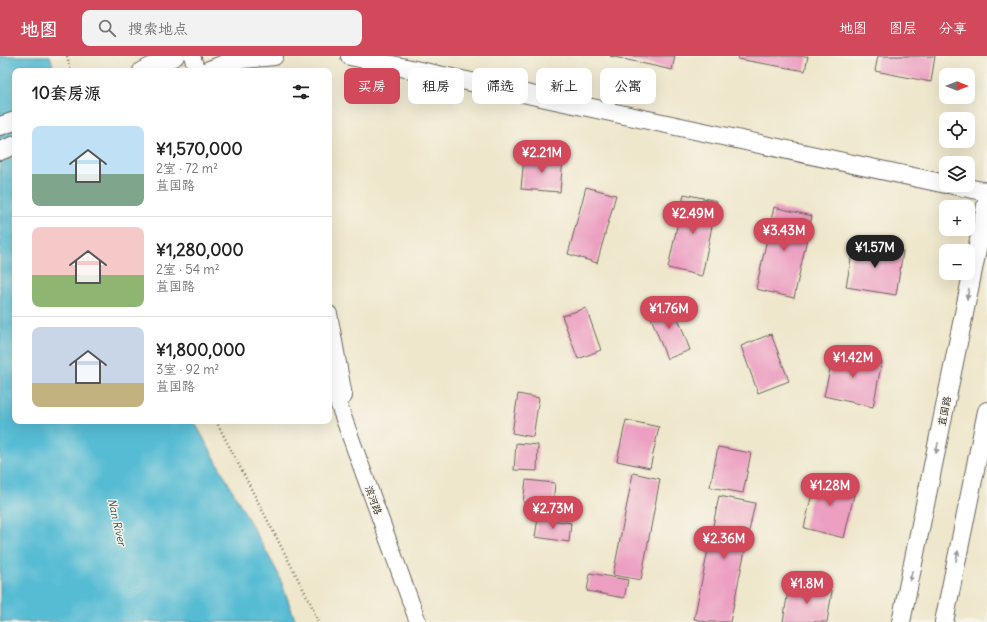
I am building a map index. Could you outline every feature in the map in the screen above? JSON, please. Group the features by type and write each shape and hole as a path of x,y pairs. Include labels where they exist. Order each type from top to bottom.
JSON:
{"main road":[{"path":"149,68 175,56"},
{"path":"216,68 235,62 274,56"},
{"path":"350,56 939,182"},
{"path":"0,126 12,122"},
{"path":"0,151 12,146"},
{"path":"975,190 987,192"},
{"name":"苴国路","path":"901,622 987,200"},
{"path":"944,622 987,411"}],"street":[{"path":"192,56 196,68"},
{"path":"332,330 352,439"},
{"name":"滨河路","path":"332,386 418,622"},
{"path":"332,403 352,439"}],"path":[{"path":"67,56 70,68"},
{"path":"218,424 311,604 318,622"}],"water":[{"name":"Nan River","path":"0,56 50,56 54,68 12,68 12,424 196,424 278,573 296,622 0,622"}],"building":[{"path":"610,56 675,56 672,70"},
{"path":"739,56 808,56 805,71 738,59"},
{"path":"878,56 935,56 931,82 875,71"},
{"path":"524,156 563,159 560,192 521,189"},
{"path":"586,187 616,195 597,263 568,254"},
{"path":"684,194 717,201 702,276 668,268"},
{"path":"774,207 812,216 794,298 756,289"},
{"path":"854,242 903,251 896,295 846,287"},
{"path":"672,302 690,350 667,359 648,310"},
{"path":"586,308 601,350 578,359 562,316"},
{"path":"771,334 789,381 758,393 741,346"},
{"path":"834,351 882,361 873,407 824,396"},
{"path":"518,394 539,398 533,437 512,433"},
{"path":"626,420 659,427 650,468 617,461"},
{"path":"516,443 538,445 537,471 514,470"},
{"path":"718,447 751,453 743,493 710,487"},
{"path":"633,473 660,479 641,580 613,575"},
{"path":"816,476 856,486 844,538 804,528"},
{"path":"526,480 555,483 553,505 523,502"},
{"path":"719,496 755,503 730,622 707,622 694,619"},
{"path":"538,518 571,523 569,542 535,537"},
{"path":"590,573 628,580 624,598 587,591"},
{"path":"789,584 832,591 827,622 783,622"}]}
